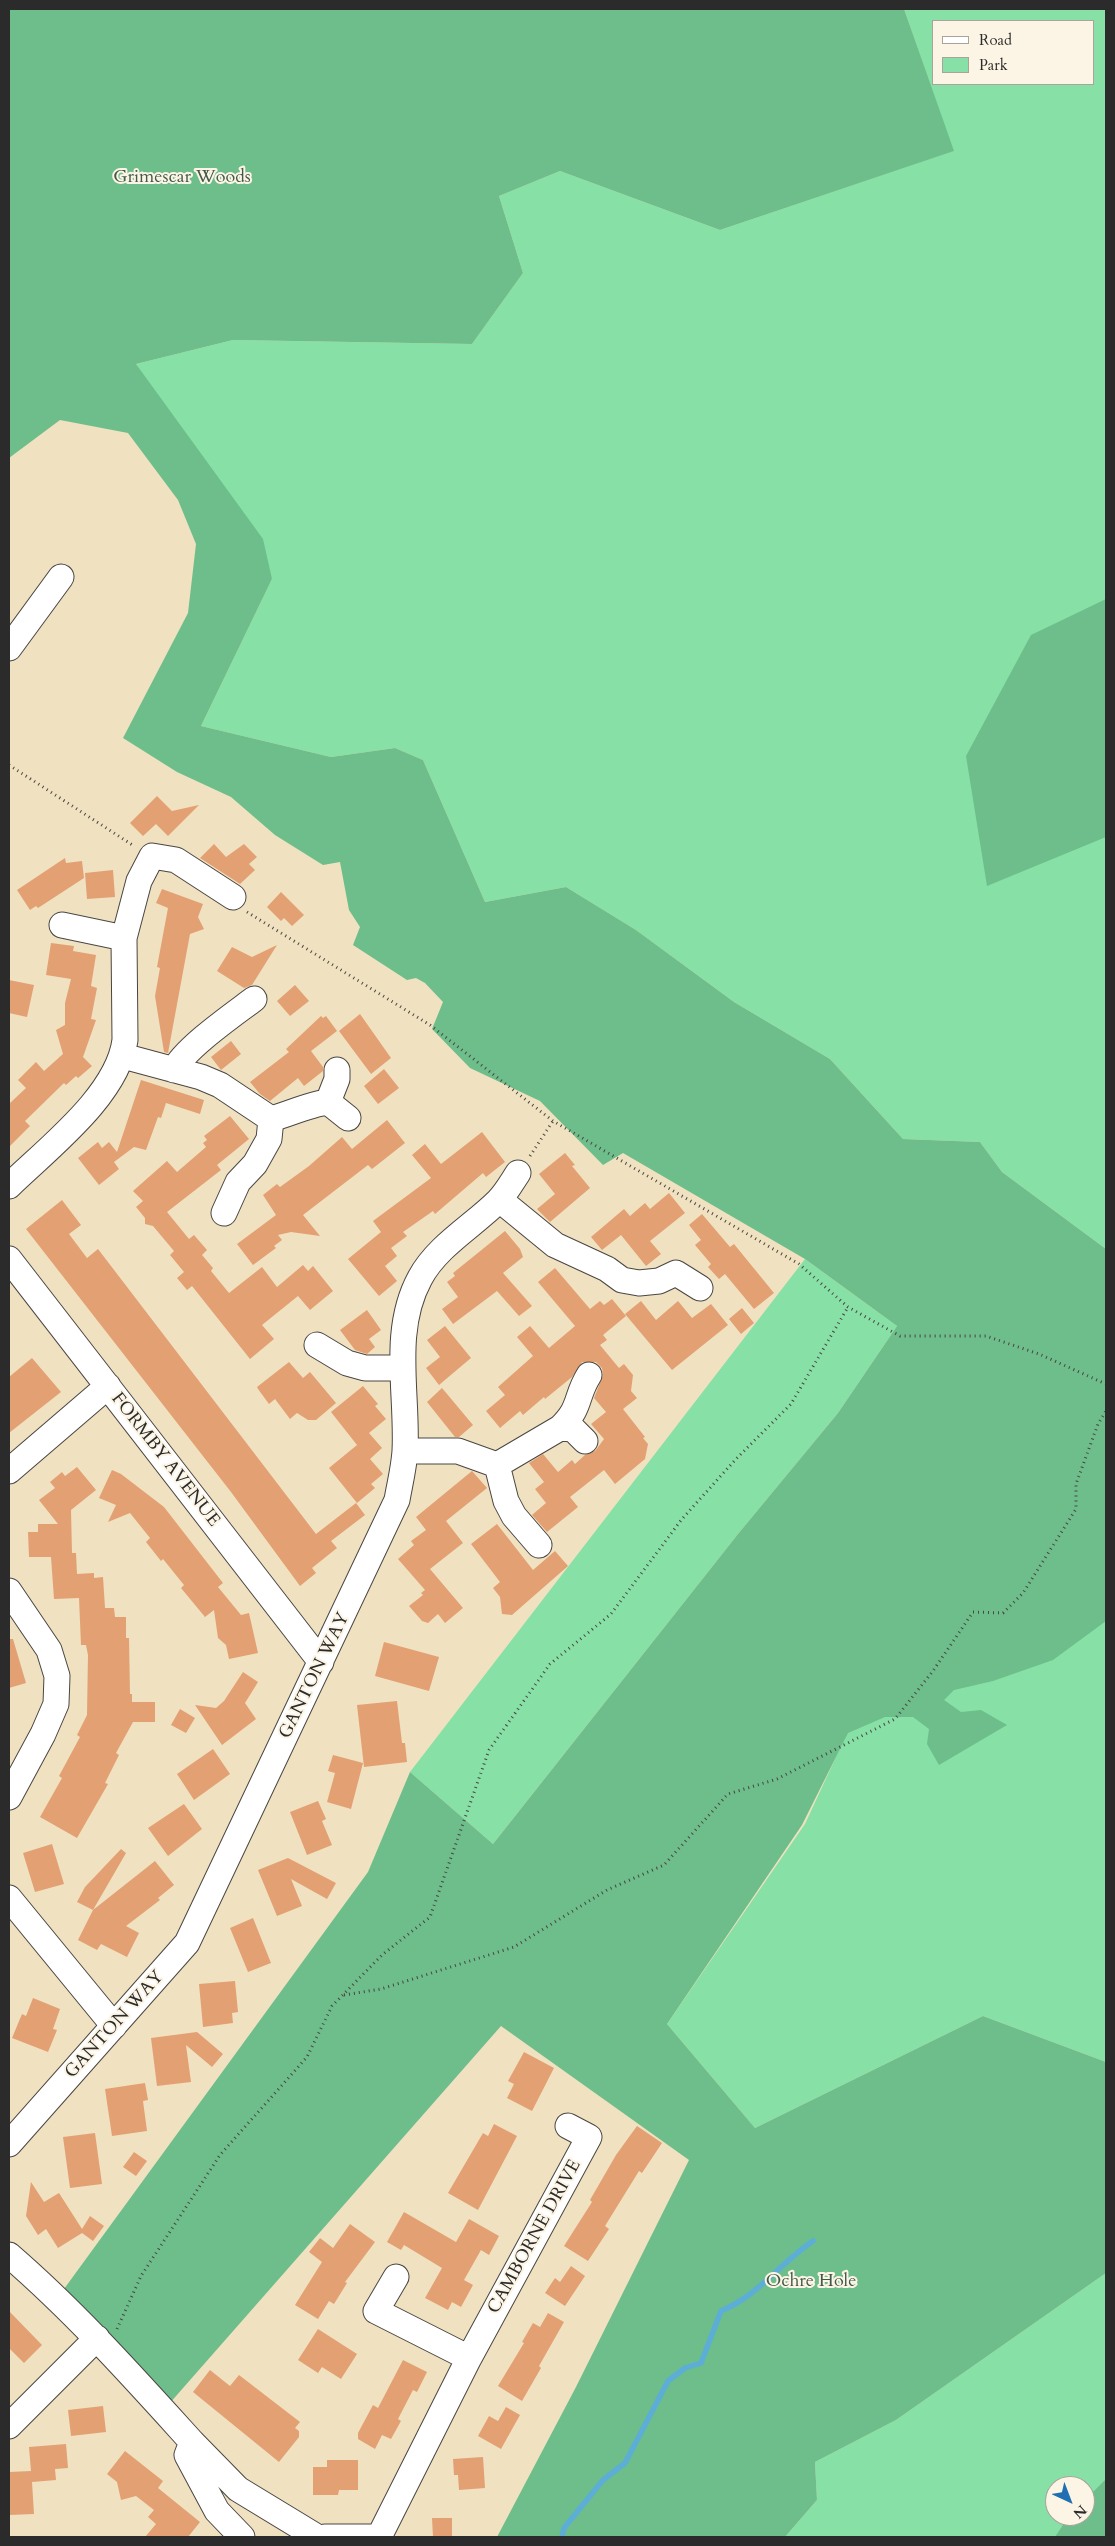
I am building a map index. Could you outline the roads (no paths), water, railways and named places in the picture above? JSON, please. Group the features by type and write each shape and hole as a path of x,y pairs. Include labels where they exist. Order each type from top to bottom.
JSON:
{"street":[{"path":"9,648 61,576"},
{"path":"9,1186 94,1103 110,1083 123,1056 125,1040 124,938 139,881 152,856 176,860 233,897"},
{"path":"62,925 124,938"},
{"path":"174,1070 179,1060 190,1050 254,999"},
{"path":"123,1056 220,1085 271,1119 297,1112 316,1103 328,1102 348,1118"},
{"path":"328,1102 337,1078 337,1070"},
{"path":"224,1213 238,1182 255,1164 270,1138 271,1119"},
{"name":"GANTON WAY","path":"9,2144 187,1943 397,1500 405,1451 403,1368 406,1313 420,1278 431,1261 500,1200 518,1173"},
{"path":"500,1200 555,1245 607,1269 622,1280 646,1282 659,1280 677,1264 700,1288"},
{"name":"FORMBY AVENUE","path":"9,1259 321,1662"},
{"path":"317,1344 347,1363 365,1368 403,1368"},
{"path":"497,1465 560,1428 573,1415 579,1403 582,1387 589,1375"},
{"path":"9,1471 108,1386"},
{"path":"560,1428 573,1429 585,1441"},
{"path":"405,1451 458,1451 497,1465"},
{"path":"497,1465 506,1501 514,1516 539,1545"},
{"path":"9,1591 49,1650 57,1676 56,1704 43,1734 9,1797"},
{"path":"9,1898 114,2026"},
{"name":"CAMBORNE DRIVE","path":"325,2537 379,2537 468,2358 589,2137 568,2126"},
{"path":"9,2255 106,2336 192,2442 238,2489 317,2537"},
{"path":"396,2277 372,2318 468,2358"},
{"path":"9,2426 106,2336"},
{"path":"192,2442 187,2455 217,2510 242,2537"}],"waterway":[{"path":"562,2537 564,2528 603,2480 625,2463 668,2381 685,2368 701,2363 721,2311 758,2288 813,2241"}],"park label":[{"name":"Grimescar Woods","path":"182,178"},
{"name":"Ochre Hole","path":"811,2282"}]}
